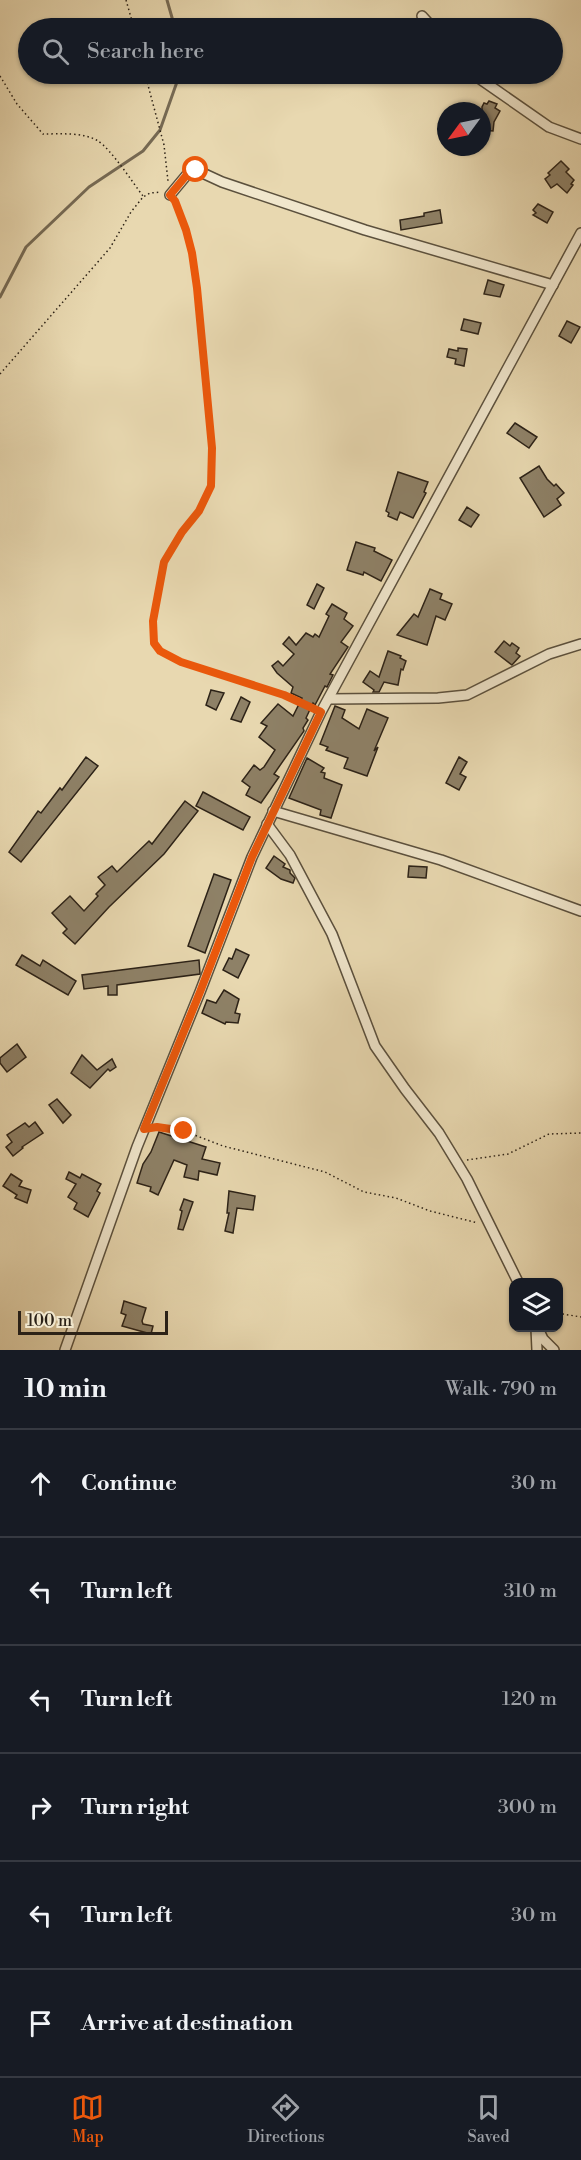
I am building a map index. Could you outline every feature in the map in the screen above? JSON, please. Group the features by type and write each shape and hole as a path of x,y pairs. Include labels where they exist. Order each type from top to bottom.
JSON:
{"street":[{"path":"487,84 549,127 581,139"},
{"path":"170,195 190,171 196,170 222,182 365,230 553,285"},
{"path":"65,1350 144,1129 252,857 273,811 321,712 581,233"},
{"path":"329,699 438,698 467,695 549,654 581,644"},
{"path":"273,811 441,861 581,911"},
{"path":"267,824 290,855 332,934 375,1046 439,1132 493,1228 516,1278"},
{"path":"537,1332 537,1350"},
{"path":"539,1332 554,1350"}],"path":[{"path":"126,0 131,18"},
{"path":"0,76 17,104 43,134 72,134 98,141 117,161 143,197"},
{"path":"148,84 164,145 170,195"},
{"path":"0,375 110,248 131,212 143,197 159,191 170,195 175,201 186,230 197,288 212,448 211,486 199,511 182,532 164,562 153,621 154,643 160,651 181,662 284,695 321,712"},
{"path":"144,1129 157,1127 184,1131 223,1146 325,1173 364,1192 396,1198 430,1211 493,1228"},
{"path":"457,1162 508,1154 549,1134 581,1133"},
{"path":"563,1314 581,1317"}],"building":[{"path":"489,101 497,104 495,108 500,111 494,122 493,131 491,131 491,102"},
{"path":"561,161 569,169 566,172 574,180 567,193 557,184 551,188 545,179"},
{"path":"538,204 553,212 547,223 533,215 536,213 533,210"},
{"path":"440,210 442,223 401,230 400,220 424,216 424,213"},
{"path":"488,280 504,285 500,297 484,294"},
{"path":"464,319 481,323 478,334 461,330"},
{"path":"567,321 580,327 571,343 559,336"},
{"path":"458,348 467,349 464,366 455,364 456,359 447,357 449,349 458,351"},
{"path":"515,423 537,437 529,448 507,433"},
{"path":"539,466 547,479 554,486 556,484 564,493 557,499 561,505 544,517 520,478"},
{"path":"398,472 428,482 424,492 426,493 413,518 400,512 397,520 388,516 389,513 386,511"},
{"path":"467,507 479,515 471,527 459,520"},
{"path":"356,542 375,548 374,551 392,560 381,581 364,572 363,575 347,570"},
{"path":"317,584 324,588 314,609 307,605"},
{"path":"430,589 442,594 440,599 452,604 445,620 436,616 427,645 397,635 414,614 418,617"},
{"path":"332,604 347,613 344,619 353,626 341,642 348,647 330,674 333,675 327,687 325,686 315,705 313,703 306,718 308,720 303,728 304,731 274,774 279,777 261,803 246,795 250,787 242,781 254,765 260,770 264,767 275,750 259,737 267,726 261,723 278,704 293,716 302,698 291,693 293,687 272,666 278,661 283,666 294,654 283,644 289,637 296,645 306,633 319,637 329,616 326,614"},
{"path":"504,641 510,646 512,643 519,648 516,653 520,656 512,665 495,652"},
{"path":"388,651 401,656 400,658 406,661 403,670 401,669 398,685 384,682 379,692 373,692 374,690 363,682 370,671 379,677"},
{"path":"211,690 224,693 216,710 206,705"},
{"path":"241,697 250,702 241,722 231,719"},
{"path":"335,706 345,710 342,718 359,729 367,709 388,718 374,751 378,747 367,776 344,768 348,758 326,750 328,747 320,744"},
{"path":"86,757 98,766 21,862 9,852 38,811 41,813 60,788 62,790"},
{"path":"459,757 467,762 460,774 466,777 459,790 446,783"},
{"path":"307,758 324,768 321,772 325,773 324,778 342,785 331,818 320,815 321,810 289,798"},
{"path":"203,792 250,817 243,830 196,806"},
{"path":"185,801 198,811 164,854 109,907 75,944 63,933 67,929 52,913 70,896 84,911 105,885 98,877 112,866 117,872 149,841 152,844"},
{"path":"274,856 285,864 283,867 290,870 295,878 293,883 281,879 266,868"},
{"path":"409,866 427,867 426,878 408,877"},
{"path":"214,874 231,880 205,953 188,946"},
{"path":"236,949 249,955 238,978 223,970 229,958 232,959"},
{"path":"22,955 40,966 43,960 76,981 68,995 16,965"},
{"path":"199,960 200,974 117,985 117,995 108,995 108,986 84,989 82,975"},
{"path":"224,990 239,999 235,1013 240,1014 238,1023 226,1022 225,1024 202,1013 207,1000 216,1003"},
{"path":"17,1044 26,1057 7,1072 0,1063 0,1058"},
{"path":"82,1055 97,1070 112,1059 116,1067 110,1071 108,1069 90,1088 71,1073"},
{"path":"57,1099 71,1115 63,1123 49,1105"},
{"path":"35,1122 43,1133 13,1156 6,1147 12,1142 7,1135 25,1123 29,1127"},
{"path":"159,1132 206,1147 202,1159 220,1163 217,1175 199,1171 198,1180 184,1177 187,1165 174,1160 158,1195 150,1191 151,1187 137,1183 143,1164"},
{"path":"69,1172 80,1178 82,1174 101,1184 97,1191 100,1193 88,1217 74,1209 77,1203 68,1197 76,1184 66,1179"},
{"path":"11,1174 22,1181 19,1186 31,1190 27,1203 15,1198 17,1195 3,1186"},
{"path":"229,1191 255,1196 253,1210 237,1208 233,1233 225,1231 229,1213 227,1213"},
{"path":"184,1199 193,1202 183,1230 178,1229"},
{"path":"124,1301 146,1308 142,1321 143,1324 153,1326 151,1334 122,1326 126,1315 121,1313"}],"waterway":[{"path":"167,0 172,18"},
{"path":"0,297 26,247 89,187 143,151 160,130 176,84"}],"route":[{"path":"184,1131 157,1127 144,1129 252,857 321,712 284,695 181,662 160,651 154,643 153,621 164,562 182,532 199,511 211,486 212,448 197,288 186,230 175,201 170,195 190,171 196,170"}]}
